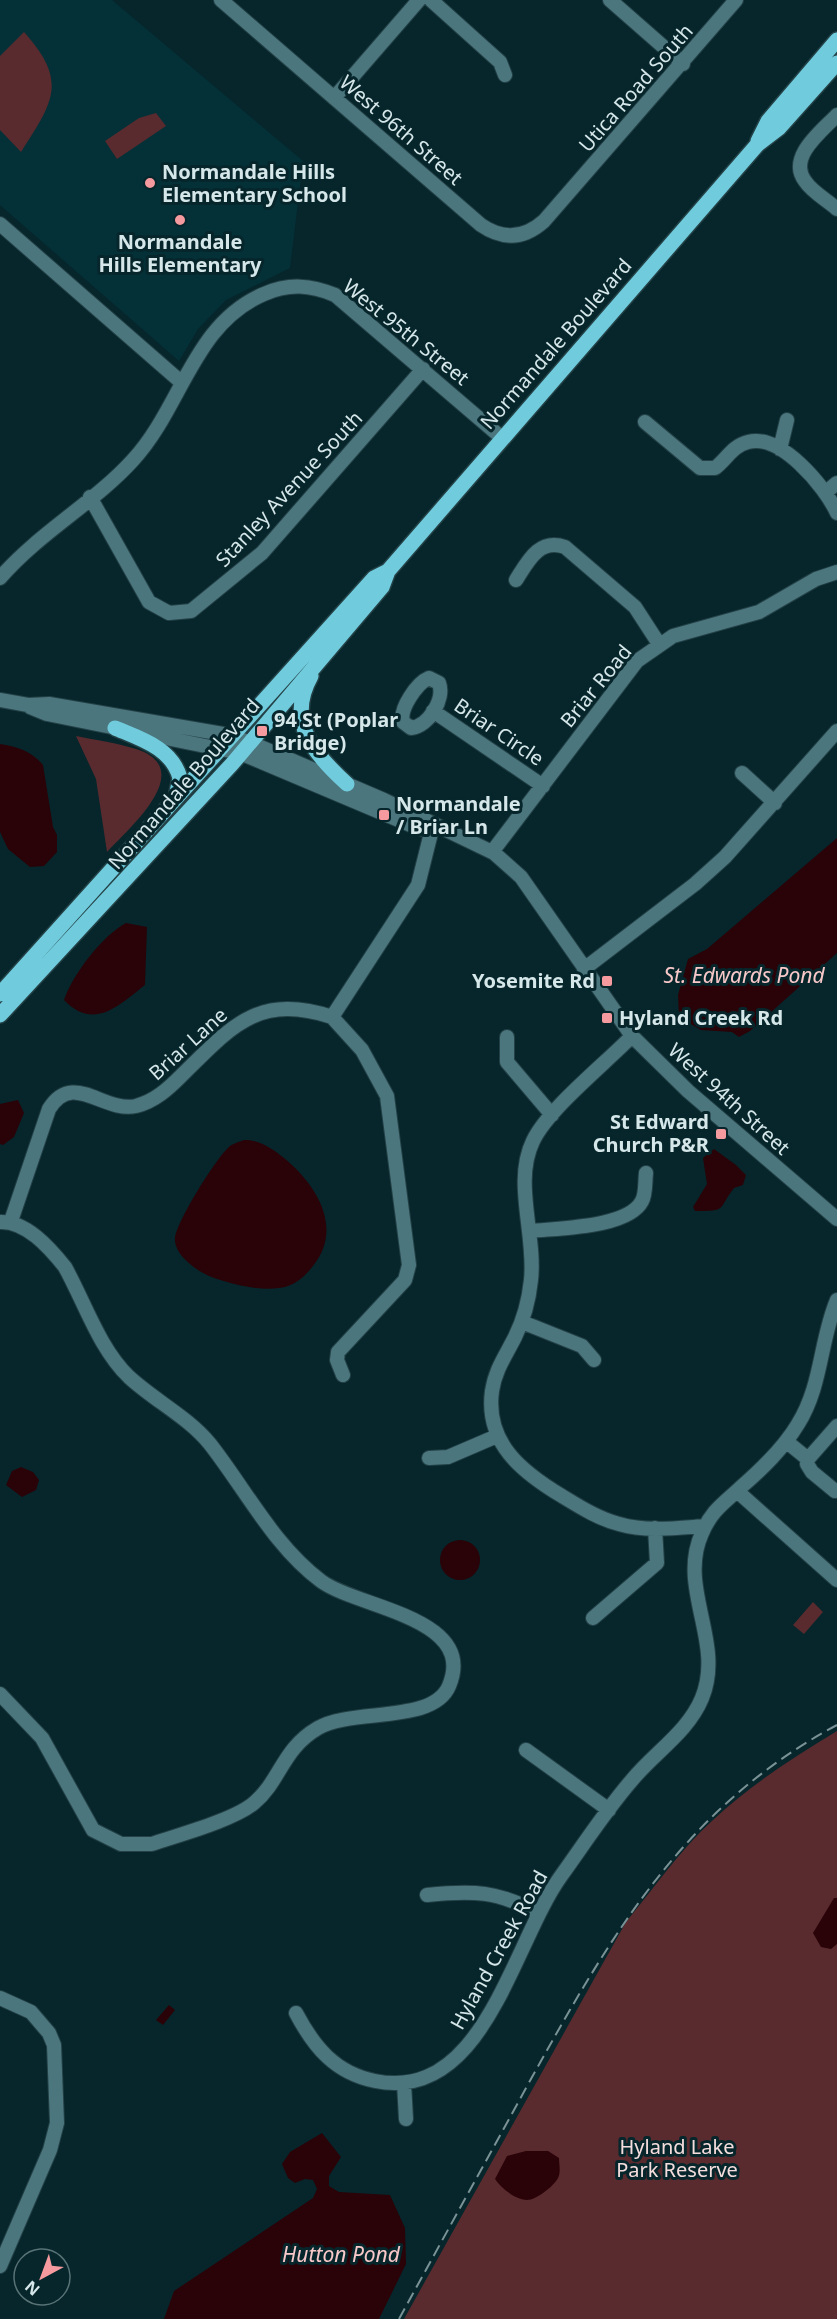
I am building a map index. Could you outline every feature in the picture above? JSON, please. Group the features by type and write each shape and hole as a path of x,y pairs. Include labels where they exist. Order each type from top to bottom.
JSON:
{"main road":[{"name":"Normandale Boulevard","path":"756,145 768,121 837,40"},
{"name":"Normandale Boulevard","path":"0,1015 115,893 245,748 382,587 388,571 502,438 756,145 779,128 837,63"},
{"name":"Normandale Boulevard","path":"0,994 374,578 388,571"},
{"path":"321,658 306,684 303,710 305,732 309,744 345,789"},
{"path":"115,728 165,753 180,778 176,798"}],"street":[{"name":"West 96th Street","path":"221,0 491,232 503,236 526,234 544,221 563,200"},
{"path":"334,98 419,0"},
{"path":"430,0 500,62 505,75"},
{"path":"610,0 683,64"},
{"name":"Utica Road South","path":"563,200 736,0"},
{"path":"837,115 802,153 800,171 805,181 837,209"},
{"path":"0,224 181,382"},
{"name":"West 95th Street","path":"0,578 28,547 122,472 141,450 207,340 221,324 254,298 274,290 305,286 335,295 502,438"},
{"name":"Stanley Avenue South","path":"90,497 149,603 169,613 191,611 242,572 262,553 423,369"},
{"path":"780,449 787,420"},
{"path":"645,422 700,468 715,468 730,452 749,441 760,441 780,449 805,470 825,493 837,513"},
{"path":"825,493 837,483"},
{"path":"516,580 534,553 541,548 557,544 565,547 635,607 659,644"},
{"name":"Briar Road","path":"492,852 637,661 659,644 694,628 759,612 816,579 837,572"},
{"path":"0,700 28,705 49,704 227,742"},
{"path":"28,705 47,714 115,728 227,742"},
{"name":"Briar Circle","path":"433,711 543,786"},
{"path":"584,969 695,884 724,857 775,803 837,731"},
{"name":"West 94th Street","path":"227,742 426,820 492,852 521,877 632,1035 671,1076 837,1219"},
{"path":"742,773 775,803"},
{"path":"342,1375 337,1360 338,1352 405,1280 409,1265 387,1096 358,1044 332,1017 418,885 433,825"},
{"name":"Briar Lane","path":"6,1222 49,1109 61,1095 78,1092 120,1106 140,1105 158,1097 224,1034 251,1017 267,1011 304,1008 332,1017"},
{"path":"632,1035 541,1126 526,1156 524,1181 533,1257 531,1284 522,1322 495,1375 491,1408 497,1436 519,1468 575,1504 619,1525 655,1528 705,1526"},
{"path":"507,1037 507,1062 552,1115"},
{"path":"531,1231 609,1222 627,1215 642,1201 646,1173"},
{"path":"0,1694 42,1738 93,1830 121,1844 137,1846 152,1844 244,1810 267,1788 291,1749 304,1736 339,1719 423,1708 445,1694 452,1673 448,1647 431,1627 332,1587 303,1566 285,1547 208,1442 121,1368 65,1266 53,1252 26,1229 6,1222"},
{"name":"Hyland Creek Road","path":"297,2013 317,2048 346,2072 384,2083 404,2083 440,2072 469,2046 480,2030 558,1880 639,1772 685,1727 703,1695 709,1659 694,1571 695,1553 705,1526 719,1504 737,1491 787,1442 810,1401 832,1334 837,1300"},
{"path":"522,1322 582,1346 594,1360"},
{"path":"835,1491 812,1472 807,1464 808,1459 837,1426"},
{"path":"429,1458 448,1456 497,1436"},
{"path":"787,1442 808,1459"},
{"path":"737,1491 837,1580"},
{"path":"593,1618 657,1563 655,1528"},
{"path":"526,1750 609,1810"},
{"path":"427,1895 468,1891 489,1893 510,1898 539,1913"},
{"path":"0,1998 31,2012 49,2033 54,2045 57,2123 50,2150 0,2266"},
{"path":"404,2083 406,2120"}],"shaded area":[{"name":"Normandale Hills Elementary School","path":"0,0 112,0 303,161 290,268 226,300 198,329 179,361 0,205"}],"green space":[{"path":"24,32 47,64 51,78 51,91 42,119 21,152 0,130 0,56"},
{"path":"156,113 166,126 117,159 105,141 139,118"},
{"path":"76,736 136,749 153,758 161,770 160,784 153,799 143,814 107,852 96,779"},
{"path":"813,1602 823,1612 804,1634 793,1625"},
{"name":"Hyland Lake Park Reserve","path":"837,1731 837,2319 404,2319 626,1922 678,1856 727,1807 788,1762"}],"water":[{"path":"0,744 24,750 43,765 53,827 57,835 57,852 44,866 30,867 8,849 0,832"},
{"name":"St. Edwards Pond","path":"837,838 837,953 750,1031 739,1037 732,1032 701,1030 679,1017 678,995 688,959 707,949"},
{"path":"126,923 147,927 145,985 106,1012 86,1014 75,1009 64,1000 74,979 98,946"},
{"path":"18,1100 24,1113 14,1137 3,1145 0,1144 0,1104"},
{"path":"244,1140 260,1143 270,1148 296,1169 315,1194 326,1222 326,1237 322,1252 304,1276 285,1287 258,1288 214,1278 188,1262 175,1244 182,1218 206,1177 229,1147"},
{"path":"714,1149 746,1175 743,1185 734,1188 717,1210 695,1211 693,1207 707,1184 703,1158"},
{"path":"21,1467 33,1472 39,1480 36,1490 22,1497 6,1485 12,1471"},
{"path":"460,1540 468,1541 474,1546 479,1552 479,1568 474,1574 468,1579 460,1580 452,1579 446,1574 441,1568 440,1560 441,1552 446,1546 452,1541"},
{"path":"834,1898 837,1898 837,1944 831,1949 821,1947 813,1933"},
{"path":"169,2005 175,2010 163,2025 156,2020"},
{"name":"Hutton Pond","path":"322,2133 341,2157 329,2176 329,2186 339,2192 390,2195 405,2228 406,2264 379,2319 164,2319 174,2291 313,2198 317,2189 313,2180 305,2179 295,2183 288,2178 282,2164 290,2152"},
{"path":"526,2151 548,2151 559,2158 560,2168 558,2178 553,2185 540,2195 527,2200 517,2198 495,2179 507,2156"}],"railway":[{"path":"399,2319 587,1981 654,1882 692,1837 735,1796 782,1758 837,1725"}],"place":[{"name":"Normandale Hills Elementary School","path":"150,183"},
{"name":"Normandale Hills Elementary","path":"180,220"},
{"name":"94 St (Poplar Bridge)","path":"262,731"},
{"name":"Normandale / Briar Ln","path":"384,815"},
{"name":"Yosemite Rd","path":"607,981"},
{"name":"Hyland Creek Rd","path":"607,1018"},
{"name":"St Edward Church P&R","path":"721,1134"}]}
